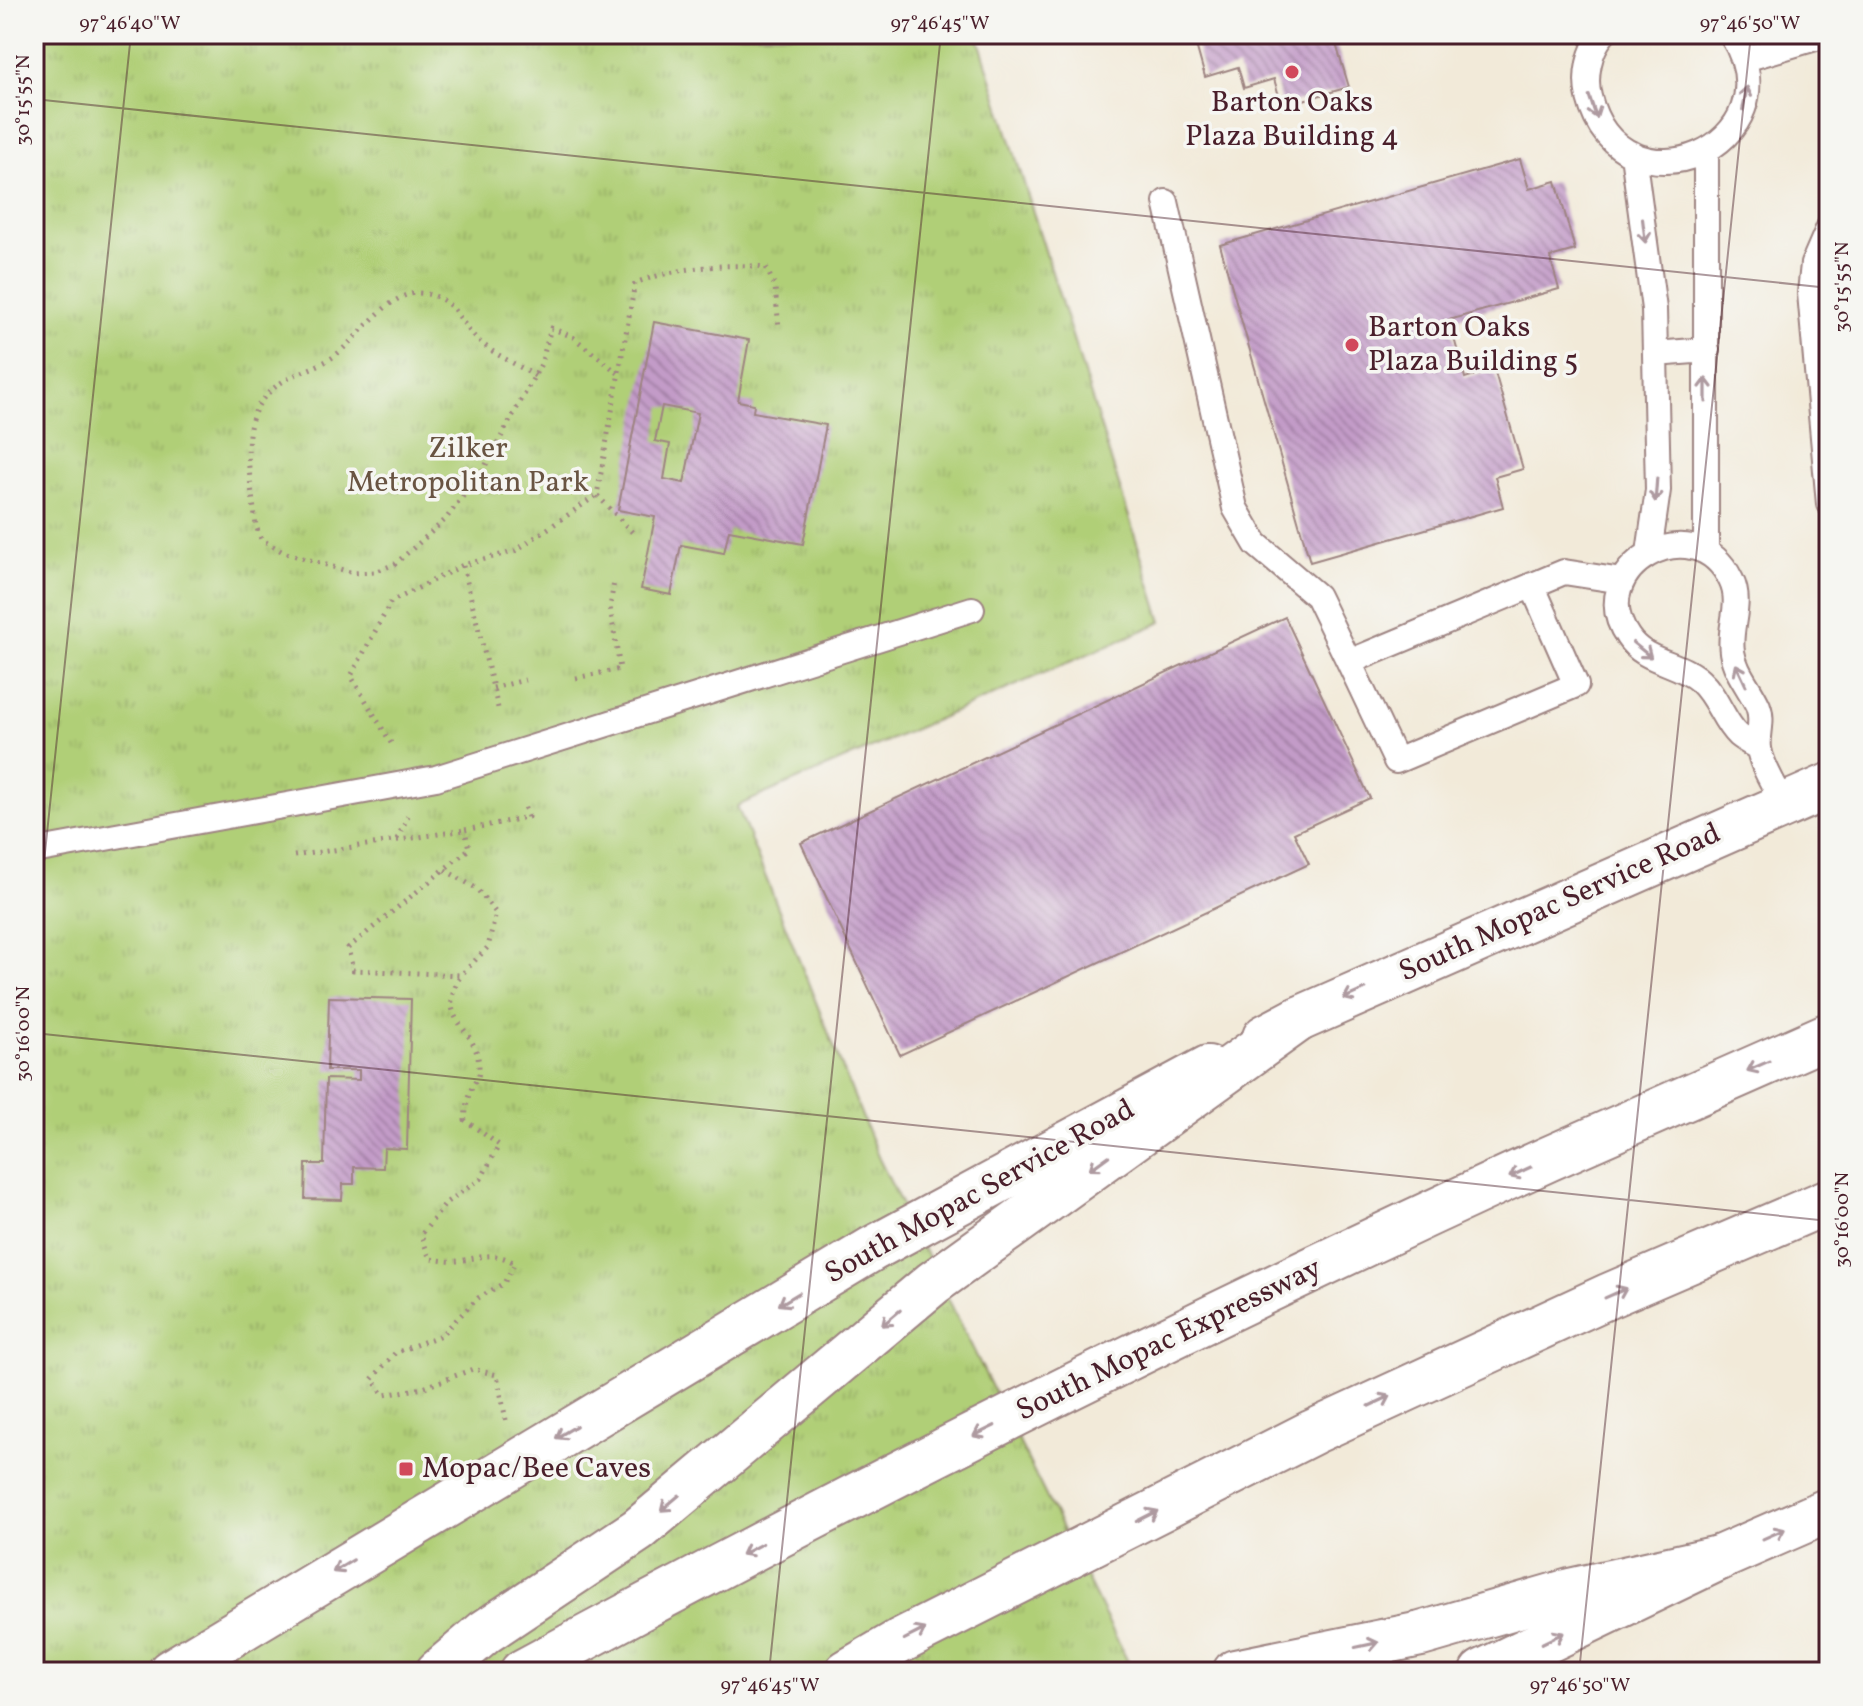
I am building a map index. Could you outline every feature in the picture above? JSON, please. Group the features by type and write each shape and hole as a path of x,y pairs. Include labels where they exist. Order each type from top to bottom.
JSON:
{"main road":[{"name":"South Mopac Service Road","path":"170,1672 872,1249 1299,1019 1829,786"},
{"path":"438,1672 485,1632 638,1530 933,1283 1299,1019"},
{"name":"South Mopac Expressway","path":"522,1672 833,1506 1249,1300 1548,1159 1829,1035"},
{"path":"847,1672 900,1641 1313,1432 1608,1296 1829,1201"},
{"path":"1482,1672 1719,1558 1829,1510"},
{"path":"1235,1672 1421,1634 1570,1591 1719,1558"}],"lane":[{"path":"1603,34 1589,63 1587,89 1593,114 1607,136 1633,154 1654,161 1681,161 1706,152 1728,135 1742,112 1748,86 1745,59 1731,34"},
{"path":"1745,59 1829,34"},
{"path":"1706,152 1706,552"},
{"path":"1633,154 1654,309 1658,490 1649,553"},
{"path":"1166,202 1235,508 1256,544 1317,596 1396,761 1576,685 1532,585"},
{"path":"1829,227 1813,264 1810,305 1829,504"},
{"path":"1655,354 1707,350"},
{"path":"1759,748 1737,734 1712,692 1693,674 1658,661 1641,651 1627,637 1619,620 1617,600 1622,581 1633,565 1649,553 1667,546 1687,546 1706,552 1721,564 1732,581 1737,600 1732,654 1758,707 1762,720 1759,748 1784,804"},
{"path":"1349,662 1564,572 1622,581"},
{"path":"34,851 436,778 972,609"}],"path":[{"path":"391,743 351,676 391,602 463,565 515,551 597,495 635,283 654,275 735,264 766,267 775,287 779,328"},
{"path":"535,376 478,340 457,310 447,303 418,293 392,302 333,357 276,386 259,403 251,421 249,441 256,526 261,539 283,552 353,573 375,572 395,564 445,520 483,470 535,376 541,364 551,328 573,337 618,373"},
{"path":"597,495 632,532"},
{"path":"463,565 499,712"},
{"path":"576,678 620,669 610,607 614,582"},
{"path":"493,688 525,680"},
{"path":"294,856 465,830 528,817 523,803"},
{"path":"396,840 409,814"},
{"path":"461,975 353,970 348,948 469,849 465,830"},
{"path":"445,870 476,888 496,913 488,947 461,975 452,991 452,1014 473,1041 479,1074 469,1093 465,1120 499,1145 481,1179 447,1202 421,1235 430,1259 454,1262 500,1254 515,1263 504,1283 478,1298 441,1335 395,1353 372,1379 384,1395 423,1388 473,1369 497,1375 507,1427"}],"green space":[{"name":"Zilker Metropolitan Park","path":"34,34 977,34 1162,622 737,806 880,1161 1133,1672 34,1672"}],"building":[{"name":"Barton Oaks Plaza Building 4","path":"1193,34 1333,34 1349,87 1282,106 1274,79 1244,88 1238,67 1205,77"},
{"name":"Barton Oaks Plaza Building 5","path":"1520,159 1529,189 1556,181 1575,250 1550,257 1559,289 1449,320 1465,378 1494,369 1523,469 1495,477 1503,507 1310,562 1220,245"},
{"path":"654,322 749,340 738,401 754,404 753,412 826,425 803,544 729,530 724,553 681,545 671,595 641,589 655,517 618,510","holes":["662,406 698,413 684,483 664,479 670,444 655,441"]},
{"path":"1285,617 1370,798 1294,833 1309,864 900,1055 801,843"},
{"path":"329,997 411,999 407,1149 384,1148 383,1168 354,1167 354,1184 343,1184 342,1200 305,1199 306,1164 324,1164 326,1079 359,1080 359,1070 327,1070"}],"place":[{"name":"Barton Oaks Plaza Building 4","path":"1292,72"},
{"name":"Barton Oaks Plaza Building 5","path":"1352,345"},
{"name":"Mopac/Bee Caves","path":"406,1469"}]}
